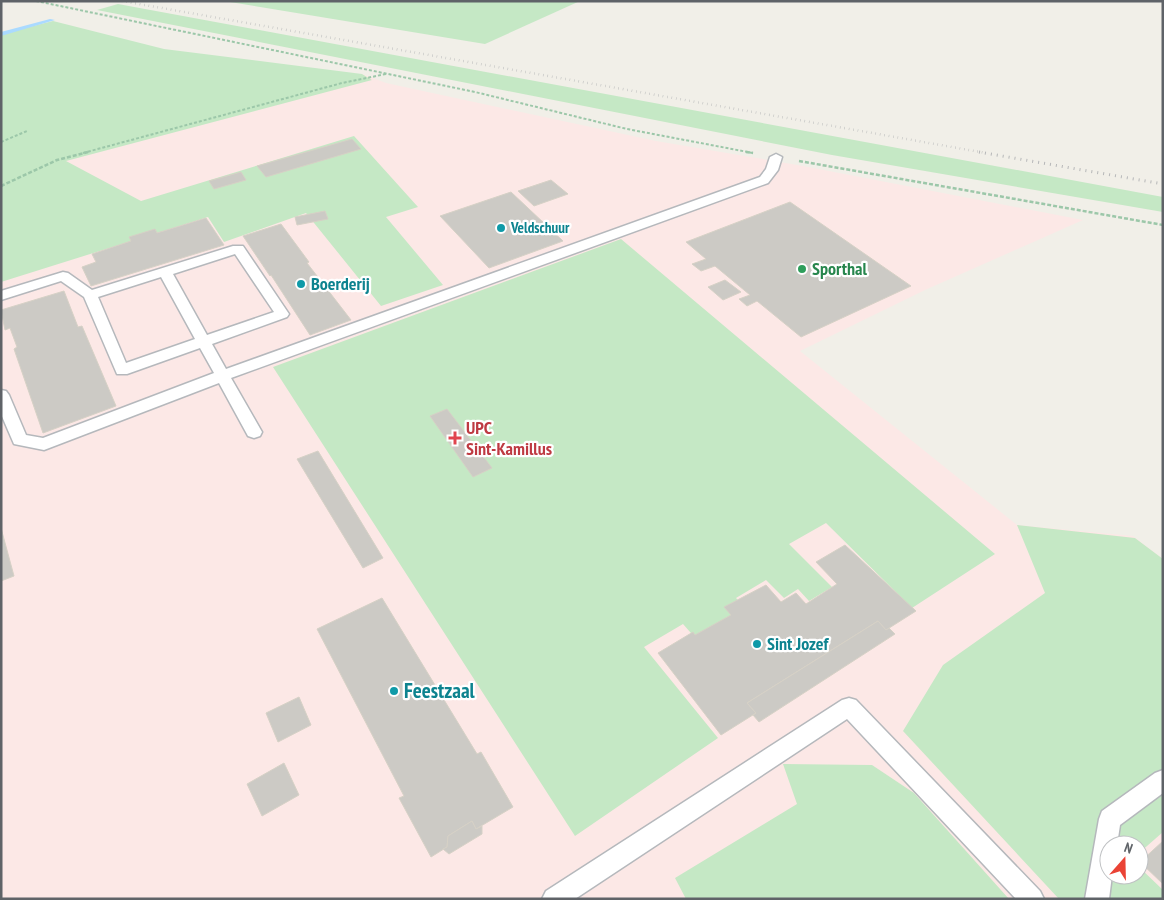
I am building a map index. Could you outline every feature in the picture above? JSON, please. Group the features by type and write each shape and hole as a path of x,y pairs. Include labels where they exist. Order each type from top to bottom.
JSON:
{"lane":[{"path":"1,395 20,440 44,444 222,376 764,180 772,170 776,157"},
{"path":"1,296 63,276 90,295 122,370 282,314 238,249 90,295"},
{"path":"164,272 254,432"},
{"path":"554,899 849,707 1032,899"},
{"path":"1097,899 1110,819 1163,780"}],"path":[{"path":"36,1 388,73 627,129 1163,225"},
{"path":"1,186 57,160 342,83 388,73"},
{"path":"1,142 27,131"}],"shaded area":[{"name":"UPC Sint-Kamillus","path":"362,74 386,83 656,141 803,166 1083,220 925,290 800,351 1017,525 1133,536 1163,559 1163,899 1,899 1,180 86,140"}],"green space":[{"path":"224,1 580,1 485,44"},
{"path":"118,4 1163,197 1163,212 832,155 97,10"},
{"path":"53,21 164,49 362,74 372,80 66,161 141,201 354,136 418,207 386,217 443,285 381,306 306,213 224,242 208,217 1,282 1,34"},
{"path":"621,239 995,554 912,608 826,523 789,544 832,587 809,601 798,589 784,598 766,580 736,598 762,626 712,657 683,624 644,647 718,738 575,836 273,367"},
{"path":"1017,525 1135,538 1163,559 1163,832 1149,844 1149,835 1099,835 1099,885 1149,885 1149,877 1163,890 1163,899 1059,899 903,731 943,665 1045,593"},
{"path":"783,764 872,765 914,793 1009,899 686,899 675,878 797,804"}],"building":[{"path":"352,139 361,149 266,177 257,166"},
{"path":"241,172 246,180 214,189 209,181"},
{"path":"551,180 568,194 534,206 518,191"},
{"name":"Veldschuur","path":"511,192 563,241 489,268 440,216"},
{"name":"Sporthal","path":"790,202 911,286 801,337 757,301 747,306 739,299 750,295 715,266 701,271 692,264 706,259 686,242"},
{"path":"325,211 328,219 297,225 295,217"},
{"path":"206,218 224,245 91,286 82,267 96,262 92,254 131,241 129,237 155,229 157,233"},
{"name":"Boerderij","path":"281,224 309,262 307,263 351,320 310,335 243,236"},
{"path":"725,280 741,292 723,300 708,287"},
{"path":"64,291 78,327 82,326 116,406 43,433 14,349 17,347 10,328 5,330 1,310"},
{"path":"447,409 492,468 473,477 430,416"},
{"path":"318,451 383,558 363,568 297,459"},
{"path":"1,528 14,576 1,581"},
{"name":"Sint Jozef","path":"845,545 916,611 886,630 878,621 747,703 756,713 721,735 658,653 693,632 695,635 731,615 724,607 766,585 781,602 796,593 806,604 837,584 816,562"},
{"name":"Feestzaal","path":"382,598 477,754 481,752 513,807 476,829 472,821 448,836 447,847 431,857 399,798 404,796 317,629"},
{"path":"878,621 886,630 889,628 895,634 759,722 753,715 756,713 747,703"},
{"path":"299,697 311,725 278,742 266,713"},
{"path":"284,763 299,795 262,816 247,784"},
{"path":"472,821 476,829 482,826 482,834 449,854 443,849 447,847 448,836"},
{"path":"1163,841 1163,884 1149,871 1149,854"}],"waterway":[{"path":"1,34 52,20"}],"railway":[{"path":"122,1 986,153"},
{"path":"979,152 1163,184"}],"place":[{"name":"Veldschuur","path":"501,228"},
{"name":"Sporthal","path":"802,269"},
{"name":"Boerderij","path":"301,284"},
{"name":"UPC Sint-Kamillus","path":"455,438"},
{"name":"Sint Jozef","path":"757,644"},
{"name":"Feestzaal","path":"394,691"}]}
